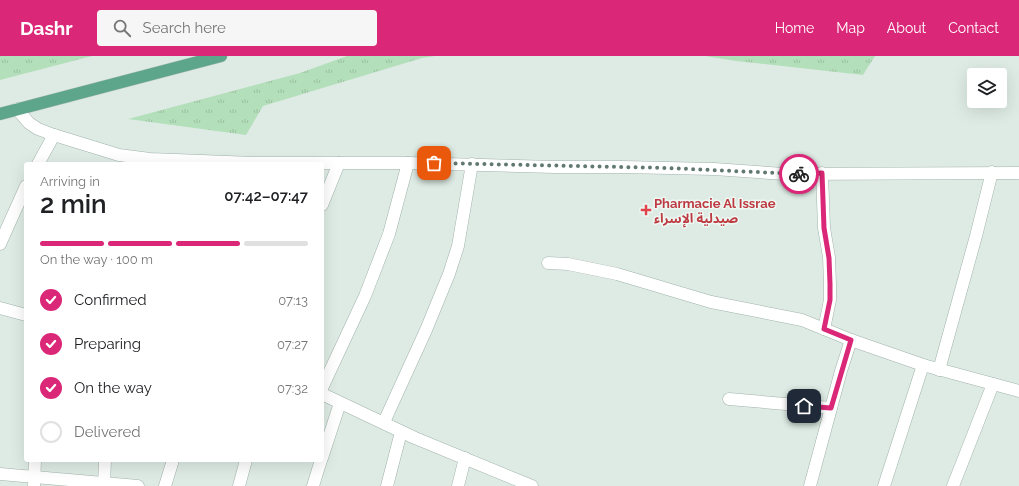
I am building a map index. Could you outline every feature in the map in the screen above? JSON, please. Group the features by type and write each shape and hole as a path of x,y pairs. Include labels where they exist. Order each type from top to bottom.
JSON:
{"main road":[{"path":"0,114 221,56"}],"street":[{"path":"17,109 29,123 38,129 117,160 150,159 176,162"},
{"path":"39,162 54,135"},
{"path":"324,163 408,163 714,169 784,174 1019,173"},
{"path":"324,200 339,163"},
{"path":"324,384 365,296 389,234 408,163"},
{"path":"384,422 426,330 449,274 458,246 472,164"},
{"path":"938,370 976,236 992,172"},
{"path":"822,173 824,228 829,258 830,284 830,300 824,329"},
{"path":"0,244 24,190"},
{"path":"548,263 568,264 617,274 711,302 802,320 851,340 938,370 1019,391"},
{"path":"0,308 24,314"},
{"path":"810,486 851,340"},
{"path":"884,486 923,365"},
{"path":"953,486 993,384"},
{"path":"324,395 384,422 401,432 532,486"},
{"path":"729,399 831,408"},
{"path":"324,453 340,403"},
{"path":"387,486 401,432"},
{"path":"458,486 465,458"},
{"path":"34,481 35,462"},
{"path":"105,484 106,462"},
{"path":"165,486 171,462"},
{"path":"239,486 245,462"},
{"path":"313,486 321,462"},
{"path":"0,474 34,481 138,486"}],"green space":[{"path":"0,56 92,56 0,80"},
{"path":"347,56 435,56 422,58 263,106 246,135 128,119 300,73"},
{"path":"705,56 875,56 863,75 736,61"}],"way so far":[{"path":"434,163 514,166 714,169 799,174"}],"place":[{"name":"Pharmacie Al Issrae صيدلية الإسراء","path":"646,210"}],"route":[{"path":"799,174 822,173 824,228 829,258 830,284 830,300 824,329 851,340 831,408 804,406"}]}
